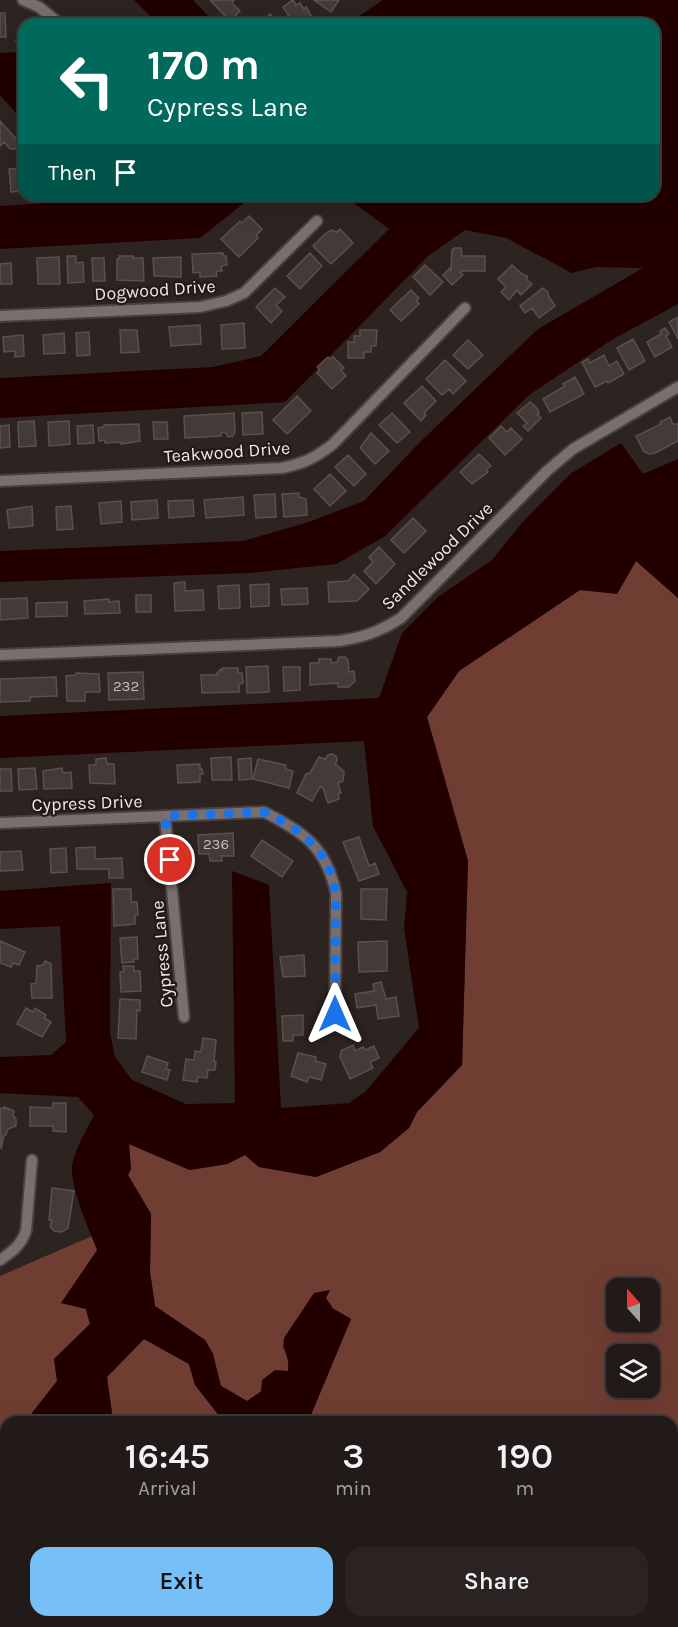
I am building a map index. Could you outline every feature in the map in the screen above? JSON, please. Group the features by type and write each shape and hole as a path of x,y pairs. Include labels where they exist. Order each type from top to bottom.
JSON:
{"street":[{"path":"23,0 39,7 53,18"},
{"name":"Dogwood Drive","path":"0,316 200,307 226,301 244,293 318,220"},
{"name":"Teakwood Drive","path":"0,481 282,468 300,464 315,458 333,444 465,308"},
{"name":"Sandlewood Drive","path":"0,655 327,641 365,637 401,618 548,470 573,449 678,387"},
{"name":"Cypress Drive","path":"0,823 264,812 284,822 304,835 327,861 336,893 335,1014"},
{"name":"Cypress Lane","path":"165,816 184,1017"},
{"path":"0,1260 23,1241 26,1231 32,1160"}],"shaded area":[{"path":"134,0 193,0 210,18 152,18"},
{"path":"383,0 678,0 678,304 613,339 529,395 384,537 336,564 249,573 0,582 0,551 243,541 309,522 364,501 420,442 538,329 643,268 596,267 572,273 506,238 465,230 428,256 285,402 0,418 0,378 213,367 261,356 389,229 351,201 660,201 660,18 356,18"},
{"path":"18,52 18,115 0,95 0,53"},
{"path":"78,201 246,201 200,238 0,249 0,206"},
{"path":"621,443 643,474 678,459 678,598 636,561 617,594 580,590 459,671 427,717 468,861 462,1065 417,1112 409,1128 380,1152 316,1177 259,1167 245,1155 227,1164 190,1170 129,1144 131,1169 128,1175 151,1214 150,1272 155,1306 205,1340 213,1354 221,1386 247,1401 261,1392 262,1380 275,1370 288,1371 284,1338 314,1293 330,1290 326,1298 333,1309 351,1319 311,1416 219,1416 195,1385 189,1364 144,1339 107,1377 112,1413 109,1416 31,1416 57,1381 54,1359 90,1324 86,1309 61,1303 97,1250 77,1198 72,1177 73,1162 94,1115 78,1097 0,1093 0,1057 51,1055 66,1042 60,926 0,929 0,891 111,883 110,1033 115,1057 132,1080 186,1104 235,1103 232,871 269,885 281,1108 349,1103 365,1092 419,1028 404,928 407,892 373,826 364,741 0,758 0,716 379,698 402,633 438,597 492,560 521,524 570,474"},
{"path":"636,561 678,598 678,1416 311,1416 351,1319 333,1308 326,1298 330,1290 282,1346 289,1358 288,1371 247,1401 220,1385 213,1354 205,1340 155,1306 150,1272 151,1214 128,1175 131,1169 129,1144 189,1170 227,1164 245,1155 259,1167 316,1177 380,1152 409,1128 417,1112 462,1065 468,861 427,717 459,671 580,590 617,593"},
{"path":"92,1236 98,1250 62,1303 86,1309 90,1324 54,1359 57,1381 31,1416 0,1416 0,1276"},
{"path":"144,1339 189,1364 195,1385 219,1416 109,1416 112,1413 107,1377"}],"building":[{"path":"210,0 234,0 232,3 240,11 233,18 227,18"},
{"path":"293,0 296,5 300,3 304,9 306,7 312,18 290,18 283,7"},
{"path":"314,0 339,0 331,12"},
{"path":"0,13 5,13 6,37 0,37"},
{"path":"0,121 18,141 15,149 10,149 4,142 0,146"},
{"path":"18,168 18,191 11,192 9,169"},
{"path":"249,216 262,229 256,236 258,238 239,257 221,239 240,221 242,223"},
{"path":"340,229 353,243 331,264 313,246 326,233 332,230 337,232"},
{"path":"454,248 461,248 462,256 485,256 485,271 461,271 463,275 452,285 443,275 450,268 451,270"},
{"path":"223,253 223,256 226,256 227,265 221,266 222,271 216,271 217,276 200,277 200,272 193,273 192,254"},
{"path":"310,253 322,266 300,289 287,276"},
{"path":"67,256 76,256 76,263 83,262 84,282 68,283"},
{"path":"119,256 143,258 144,281 117,280"},
{"path":"59,257 60,284 38,284 37,258"},
{"path":"181,257 181,277 154,276 153,258"},
{"path":"92,258 104,258 105,281 93,281"},
{"path":"11,263 12,284 0,284 0,264"},
{"path":"425,265 443,282 430,295 413,277"},
{"path":"512,265 527,276 527,280 532,284 521,295 517,290 509,300 501,292 506,287 498,279"},
{"path":"275,288 285,297 276,305 282,311 271,323 256,307"},
{"path":"543,288 548,292 555,306 539,318 532,308 525,313 520,306"},
{"path":"411,290 419,298 416,301 419,304 401,321 390,310"},
{"path":"678,317 678,339 669,322"},
{"path":"244,323 245,348 222,349 221,325"},
{"path":"200,325 201,344 171,346 169,327"},
{"path":"665,328 669,334 666,336 672,347 655,357 647,342 661,334 660,331"},
{"path":"120,330 137,330 139,352 121,353"},
{"path":"360,330 377,330 376,346 371,346 371,352 364,352 364,358 348,358 348,342 354,342 354,336 360,336"},
{"path":"89,332 90,355 77,356 76,333"},
{"path":"64,333 65,353 44,354 43,335"},
{"path":"23,335 24,356 15,357 15,351 4,352 3,337"},
{"path":"633,339 645,361 629,370 617,348"},
{"path":"468,340 483,355 468,369 453,355"},
{"path":"604,355 609,366 617,361 624,374 595,387 582,362 588,359 590,363"},
{"path":"328,357 330,359 333,357 344,368 341,370 346,376 332,389 317,373 320,370 317,367"},
{"path":"445,360 466,381 453,394 449,389 442,395 426,379"},
{"path":"575,377 584,394 550,412 543,399"},
{"path":"422,386 436,401 424,413 426,415 421,421 404,403"},
{"path":"297,396 311,411 287,434 273,420"},
{"path":"530,402 537,408 539,413 537,414 541,418 528,431 523,426 527,423 517,413"},
{"path":"262,412 263,434 243,435 242,413"},
{"path":"234,413 235,432 233,436 228,437 225,432 221,433 221,436 185,438 184,416"},
{"path":"392,413 410,432 397,443 379,425"},
{"path":"670,417 673,424 678,424 678,441 655,453 644,452 636,436"},
{"path":"34,421 36,446 19,447 18,422"},
{"path":"69,421 70,444 49,446 48,422"},
{"path":"153,422 167,422 168,439 154,439"},
{"path":"139,424 140,441 121,444 121,442 99,441 98,428 104,425"},
{"path":"9,425 10,447 0,448 0,426"},
{"path":"93,425 94,443 78,444 77,426"},
{"path":"501,426 507,432 511,428 522,439 505,455 489,438"},
{"path":"371,433 389,451 375,464 360,448"},
{"path":"479,454 491,466 486,470 488,472 472,484 460,472"},
{"path":"348,455 366,474 354,486 335,467"},
{"path":"330,474 346,491 330,506 314,489"},
{"path":"299,493 299,497 306,499 307,515 284,517 282,494"},
{"path":"275,494 276,517 256,518 254,495"},
{"path":"243,497 244,515 206,518 204,500"},
{"path":"157,500 158,518 132,520 131,502"},
{"path":"193,500 194,516 169,518 168,501"},
{"path":"121,501 122,522 101,524 99,503"},
{"path":"32,506 33,526 9,528 7,510"},
{"path":"71,506 73,529 57,530 56,507"},
{"path":"413,518 426,531 404,553 391,540"},
{"path":"379,547 395,564 376,584 364,571 373,562 369,557"},
{"path":"354,574 369,589 357,601 329,602 328,582 348,581"},
{"path":"185,582 185,591 203,590 204,610 175,611 174,583"},
{"path":"269,584 269,606 251,607 250,585"},
{"path":"239,585 240,608 219,609 218,586"},
{"path":"307,588 308,604 282,605 281,589"},
{"path":"136,595 151,595 151,612 136,612"},
{"path":"27,598 28,618 0,620 0,599"},
{"path":"109,599 109,602 119,601 120,613 85,614 84,601"},
{"path":"67,602 67,616 36,617 36,603"},
{"path":"339,657 345,657 348,660 349,672 354,671 355,681 349,687 338,687 338,683 310,685 310,663 319,663 319,659 331,659 331,663 337,662"},
{"path":"268,666 269,692 247,693 246,667"},
{"path":"283,667 300,667 300,690 284,691"},
{"path":"223,668 238,668 238,673 242,673 243,683 239,684 239,692 202,693 201,675 218,675 217,673"},
{"path":"143,672 144,699 109,700 108,673"},
{"path":"76,673 99,674 100,692 85,692 85,701 67,701 66,676 76,675"},
{"path":"56,677 57,696 30,697 30,701 0,702 0,679"},
{"path":"332,754 336,756 335,765 344,772 343,781 338,783 341,793 338,794 339,799 328,803 323,788 320,787 312,801 297,793 306,774 310,773 319,757 325,759"},
{"path":"231,757 232,780 212,780 211,758"},
{"path":"106,758 107,764 114,764 115,784 90,783 89,765 96,765 96,759"},
{"path":"251,758 252,779 239,780 238,759"},
{"path":"258,759 286,765 285,769 293,771 289,788 253,779"},
{"path":"200,764 203,774 200,774 200,782 178,783 177,765"},
{"path":"35,768 37,789 19,790 18,769"},
{"path":"62,768 63,773 71,772 72,788 44,789 43,771"},
{"path":"0,769 11,769 12,791 0,791"},
{"path":"233,833 234,856 222,856 222,861 210,861 209,854 199,854 198,835"},
{"path":"359,837 369,866 375,863 379,874 359,881 343,842"},
{"path":"262,840 293,861 282,877 251,856"},
{"path":"95,847 95,859 122,858 123,878 109,878 109,869 77,869 76,848"},
{"path":"66,848 67,872 51,873 50,849"},
{"path":"21,851 23,870 0,871 0,852"},
{"path":"113,889 131,889 131,902 137,902 138,915 135,915 135,924 114,926"},
{"path":"361,889 387,889 386,920 361,919"},
{"path":"137,937 138,959 134,959 134,962 122,963 120,938"},
{"path":"0,941 25,952 19,965 13,963 11,967 0,963"},
{"path":"387,941 387,971 359,972 358,942"},
{"path":"304,955 305,976 283,977 280,957"},
{"path":"45,961 51,964 52,998 32,998 31,984 36,983 37,966 43,965"},
{"path":"123,966 134,966 134,971 140,971 141,991 121,992 120,972 124,971"},
{"path":"381,982 386,999 396,997 399,1016 378,1019 376,1005 357,1008 355,994 374,991 373,984"},
{"path":"120,999 140,1000 140,1011 137,1010 136,1039 118,1038"},
{"path":"26,1008 33,1012 35,1008 46,1015 44,1018 51,1022 42,1037 17,1024"},
{"path":"303,1015 303,1035 293,1035 293,1041 283,1041 282,1016"},
{"path":"203,1038 216,1040 215,1070 208,1070 207,1078 198,1077 197,1082 183,1080 186,1059 194,1060 195,1051 201,1052"},
{"path":"353,1045 355,1051 363,1047 365,1050 374,1046 379,1058 370,1062 373,1068 350,1079 340,1057 341,1051"},
{"path":"298,1053 316,1057 315,1061 326,1064 321,1080 309,1077 307,1082 291,1076"},
{"path":"147,1056 168,1063 166,1069 170,1070 167,1080 142,1072"},
{"path":"53,1103 66,1103 66,1132 53,1131 53,1126 30,1126 30,1107 53,1108"},
{"path":"4,1107 14,1111 16,1126 8,1129 4,1135 1,1149 0,1108 4,1109"},
{"path":"52,1188 74,1191 68,1228 62,1232 54,1231 50,1226"}],"route":[{"path":"170,860 165,816 264,812 304,835 327,861 336,893 335,1014"}]}
